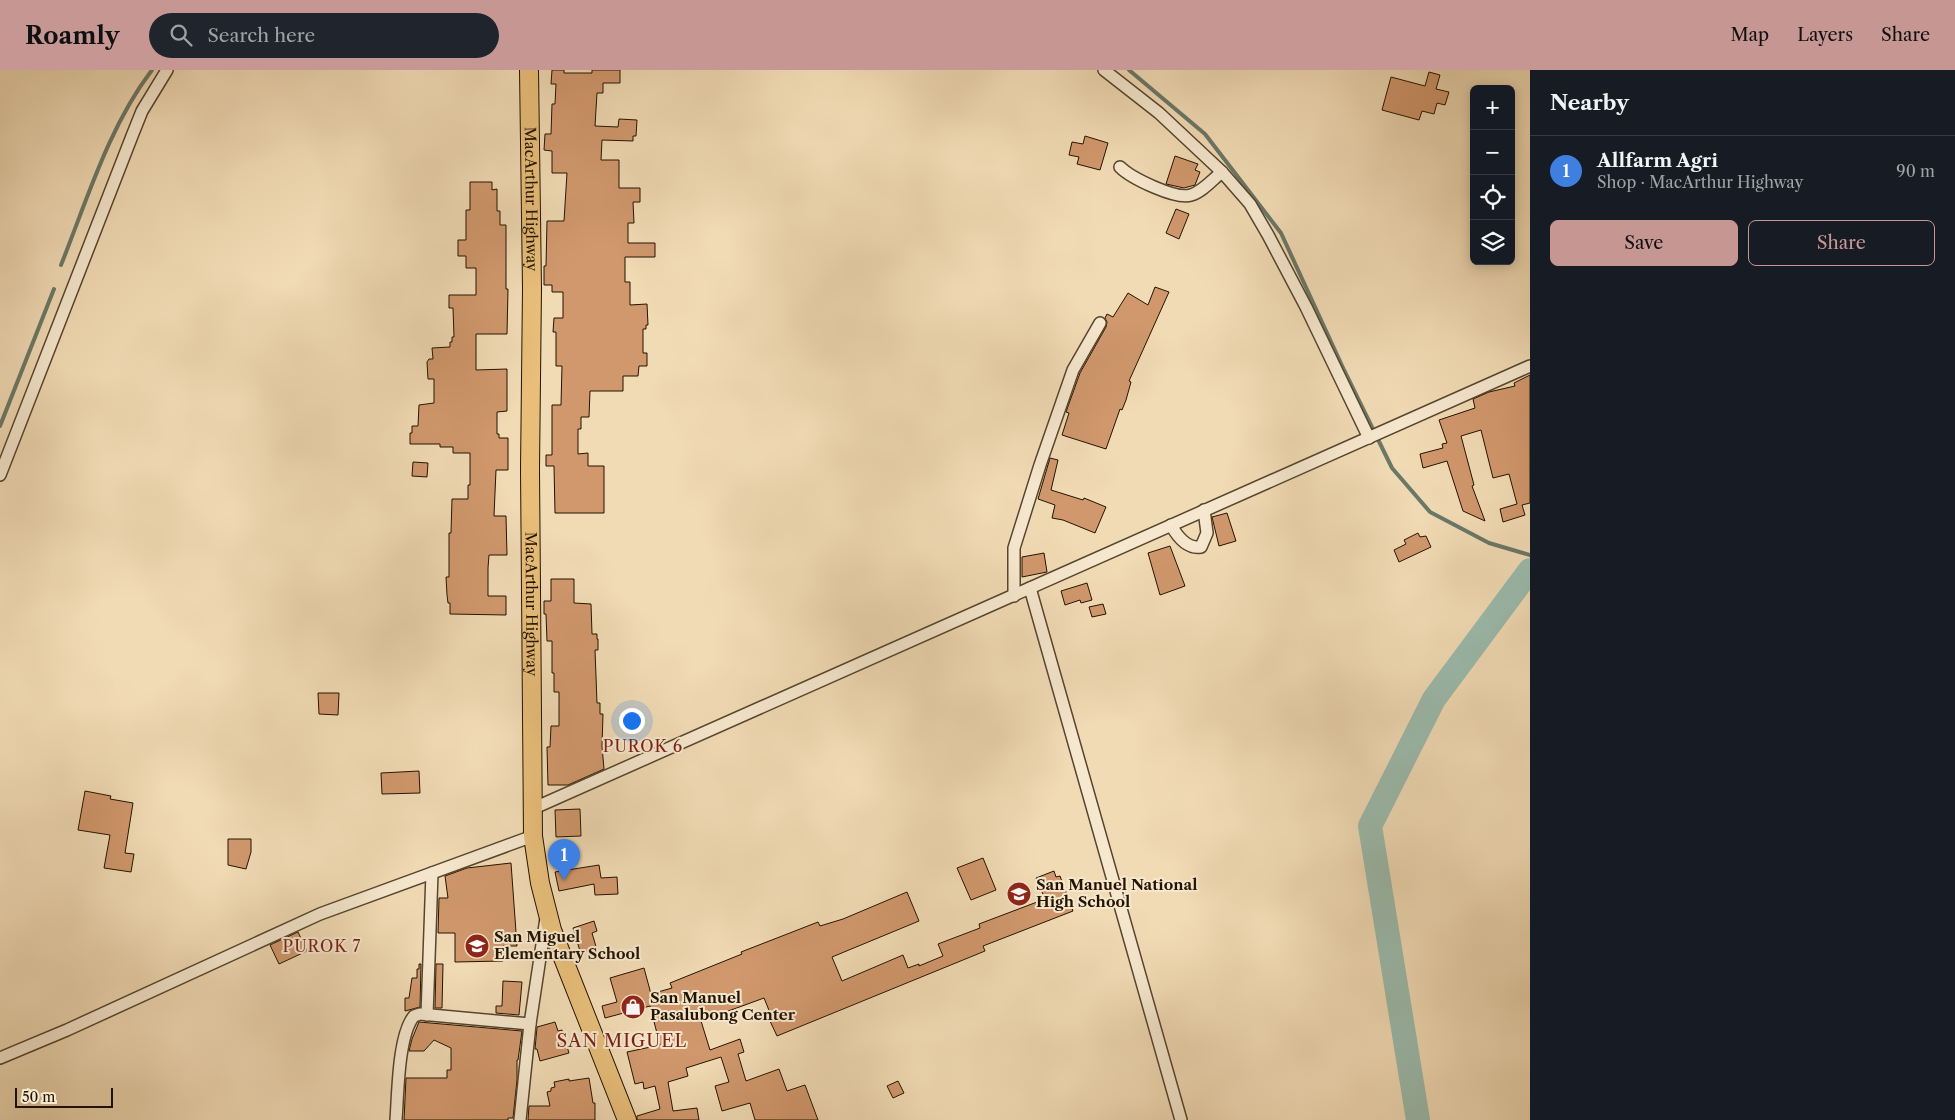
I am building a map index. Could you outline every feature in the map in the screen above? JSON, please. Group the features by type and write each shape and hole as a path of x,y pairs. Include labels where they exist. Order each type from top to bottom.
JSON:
{"highway":[{"name":"MacArthur Highway","path":"529,70 532,288 530,469 533,836 537,871 547,914 584,1014 627,1120"}],"street":[{"path":"0,475 142,111 167,70"},
{"path":"1104,70 1159,113 1222,172 1258,216 1371,437"},
{"path":"1120,167 1130,176 1152,187 1185,196 1196,193 1222,172"},
{"path":"1014,596 1014,548 1040,465 1073,370 1100,323"},
{"path":"532,809 1530,366"},
{"path":"1171,525 1184,542 1195,548 1201,547 1206,533 1204,510"},
{"path":"1030,588 1181,1120"},
{"path":"0,1058 67,1030 320,914 533,836"},
{"path":"428,1015 432,873"},
{"path":"520,1120 530,1024 547,914"},
{"path":"396,1120 405,1038 410,1021 414,1016 420,1014 530,1024"}],"building":[{"path":"552,70 564,70 564,73 592,73 592,70 620,70 620,83 603,83 603,93 597,93 595,126 618,127 619,119 637,120 636,136 633,136 633,141 602,140 601,160 619,160 619,188 640,188 640,202 633,202 634,223 628,223 628,243 655,243 655,257 625,257 625,282 630,282 630,305 647,304 648,325 646,325 646,329 643,329 643,353 647,353 647,366 639,366 638,376 623,376 623,391 590,391 589,417 581,417 581,429 578,429 578,454 588,453 588,466 604,466 604,513 555,513 554,466 546,466 546,455 552,455 552,405 561,405 562,366 556,366 556,332 553,332 554,318 563,318 563,292 552,292 552,285 544,285 547,221 564,221 567,173 552,173 552,151 544,150 545,134 551,134 552,104 555,104 556,84 551,84"},
{"path":"1429,72 1440,75 1436,89 1449,92 1445,105 1437,103 1434,114 1422,111 1419,120 1382,110 1391,77 1425,86"},
{"path":"1085,136 1108,143 1100,170 1077,164 1079,157 1069,155 1072,142 1083,144"},
{"path":"1175,156 1198,164 1195,170 1200,172 1195,185 1184,188 1166,184"},
{"path":"470,182 492,182 492,190 497,189 497,211 500,211 500,225 506,225 507,334 476,334 476,370 507,369 507,411 497,412 497,434 499,434 499,438 508,438 508,470 496,470 494,516 506,516 507,555 489,555 488,568 488,596 506,596 506,615 450,614 446,577 449,577 449,533 451,533 452,499 468,499 470,453 453,453 453,447 440,447 440,444 410,444 412,426 418,426 419,405 434,403 434,379 428,379 427,362 429,359 433,359 432,348 450,347 452,337 454,337 453,308 449,308 449,295 476,295 476,268 466,268 466,256 458,256 458,240 466,240 466,210 470,210"},
{"path":"1176,209 1189,214 1179,239 1166,233"},
{"path":"1155,287 1169,292 1129,381 1131,382 1126,400 1122,410 1120,409 1106,449 1062,435 1069,413 1066,412 1080,373 1106,327 1107,322 1105,318 1107,314 1113,317 1128,293 1148,305"},
{"path":"1530,375 1530,503 1522,505 1525,515 1503,522 1500,509 1517,504 1509,474 1493,478 1481,430 1461,436 1474,485 1472,486 1485,521 1463,511 1447,461 1423,468 1420,454 1443,448 1442,444 1447,443 1439,420 1475,408 1473,399 1489,392 1515,386 1514,383"},
{"path":"1050,458 1058,460 1051,490 1083,500 1084,498 1106,507 1095,533 1063,520 1052,518 1055,505 1038,499"},
{"path":"413,462 428,463 427,477 412,476"},
{"path":"1227,513 1236,541 1219,546 1212,517"},
{"path":"1418,533 1420,537 1426,536 1431,547 1399,562 1394,550 1406,544 1404,540"},
{"path":"1170,546 1185,586 1160,595 1148,553"},
{"path":"1044,553 1047,572 1022,577 1022,557"},
{"path":"551,579 574,579 574,603 591,604 592,634 597,634 598,639 598,650 595,650 597,703 600,703 600,714 603,714 602,746 604,769 568,785 548,785 547,747 550,747 551,726 559,726 559,692 554,692 552,641 547,641 546,614 544,614 544,601 551,601"},
{"path":"1087,583 1092,600 1081,603 1080,600 1065,605 1061,591"},
{"path":"1103,604 1106,614 1092,617 1089,607"},
{"path":"318,693 339,693 338,715 319,714"},
{"path":"419,771 420,793 382,794 381,773"},
{"path":"85,791 111,796 110,799 133,803 125,853 134,854 131,872 104,868 110,835 78,830"},
{"path":"580,809 581,836 556,837 555,810"},
{"path":"228,839 251,839 251,852 246,869 228,865"},
{"path":"983,858 996,890 971,900 957,868"},
{"path":"511,863 517,946 503,946 503,961 455,962 455,933 438,933 439,898 448,898 445,876 467,868"},
{"path":"599,865 601,878 617,877 618,894 595,895 594,884 559,891 555,872"},
{"path":"1054,871 1056,877 1060,876 1073,911 983,946 985,951 777,1036 770,1021 773,1020 764,998 701,1021 710,1050 740,1039 744,1052 738,1054 746,1081 779,1069 787,1091 805,1085 818,1120 755,1120 750,1103 722,1111 715,1086 729,1082 721,1057 686,1068 688,1076 668,1082 673,1111 697,1108 699,1120 637,1120 637,1116 660,1109 655,1086 644,1089 643,1082 635,1084 627,1052 660,1045 650,1006 605,1018 602,1006 617,1002 610,978 644,968 651,994 672,988 670,983 742,954 741,952 818,922 820,926 843,919 907,892 919,921 832,957 842,981 903,955 908,968 919,964 919,966 943,956 938,944 980,928 979,924 1045,899 1036,878"},
{"path":"594,921 597,931 592,933 597,950 580,951 573,928"},
{"path":"298,932 307,951 279,964 270,945"},
{"path":"419,964 421,964 420,1007 405,1011 405,998 409,998 412,978 417,978"},
{"path":"436,964 443,964 442,1008 435,1008"},
{"path":"503,981 522,982 519,1015 496,1013 496,1006 502,1006"},
{"path":"419,1022 522,1031 517,1060 513,1118 508,1118 508,1120 404,1120 406,1078 447,1078 447,1070 451,1070 451,1048 434,1040 424,1051 409,1051"},
{"path":"555,1022 558,1031 562,1030 569,1053 540,1061 537,1049 535,1049 537,1027"},
{"path":"589,1078 593,1103 595,1103 595,1120 528,1120 529,1106 550,1106 547,1092 555,1087 554,1082"},
{"path":"898,1081 904,1093 893,1098 887,1086"}],"waterway":[{"path":"61,265 111,139 123,115 152,70"},
{"path":"1129,70 1205,134 1281,233 1344,370 1392,468 1430,512 1489,543 1530,555"},
{"path":"0,426 54,289"},
{"path":"1418,1120 1370,826 1434,699 1530,570"}],"place":[{"name":"Allfarm Agri","path":"564,880"},
{"name":"San Manuel National High School","path":"1019,894"},
{"name":"San Miguel Elementary School","path":"477,946"},
{"name":"San Manuel Pasalubong Center","path":"633,1007"}],"district":[{"name":"PUROK 6","path":"643,746"},
{"name":"PUROK 7","path":"322,946"},
{"name":"SAN MIGUEL","path":"622,1041"}]}
